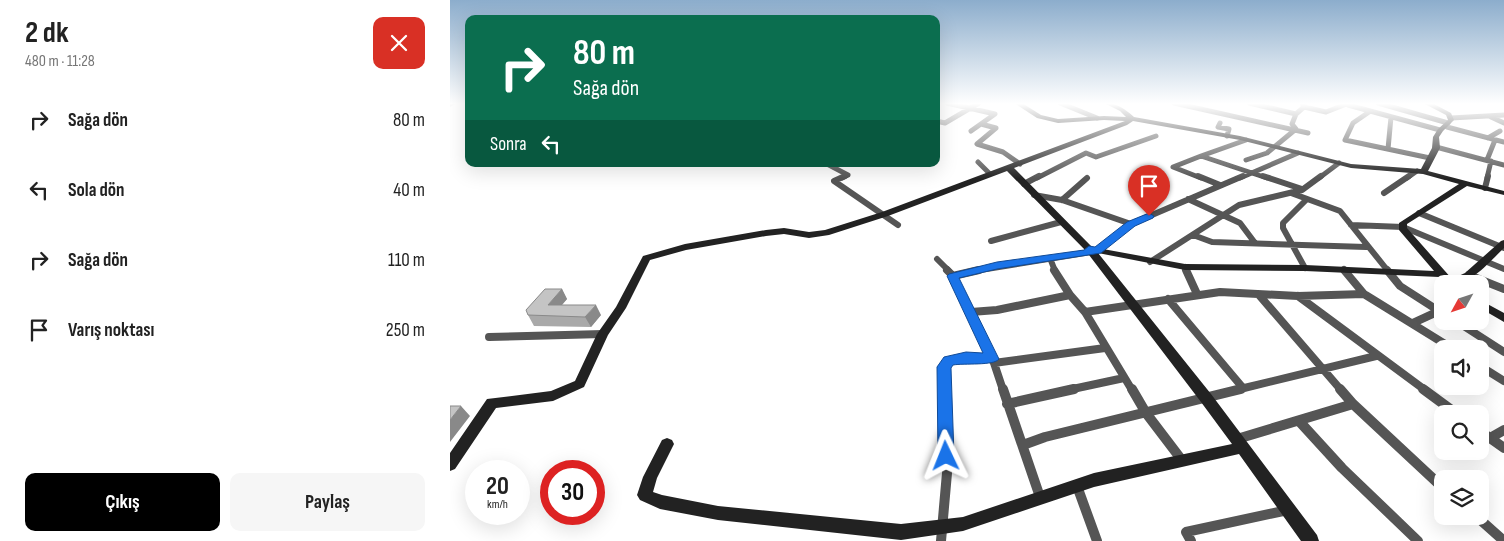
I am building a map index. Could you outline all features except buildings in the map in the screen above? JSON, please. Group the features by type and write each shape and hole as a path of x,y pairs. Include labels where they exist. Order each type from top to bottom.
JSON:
{"street":[{"path":"971,132 976,128"},
{"path":"996,128 977,144 1003,152 1014,166 1024,184 1092,251 1240,443 1311,541"},
{"path":"450,465 492,404 553,396 569,391 580,384 603,334 621,308 646,258 685,247 766,233 784,231 809,234 826,233 885,214 1114,128"},
{"path":"1192,128 1245,139 1339,163 1420,171 1504,193"},
{"path":"1225,128 1229,129 1227,136"},
{"path":"1292,128 1308,132"},
{"path":"1350,128 1345,135 1345,140 1430,158"},
{"path":"1388,149 1390,128"},
{"path":"1384,193 1420,171 1436,147 1436,137 1443,128"},
{"path":"1459,128 1504,142"},
{"path":"1246,160 1277,148 1296,129"},
{"path":"1488,138 1500,131"},
{"path":"1220,185 1173,167 1245,139 1249,132"},
{"path":"1024,184 1086,153 1096,157 1156,136"},
{"path":"1485,188 1489,161 1495,140"},
{"path":"1436,147 1504,165"},
{"path":"1092,251 1131,224 1298,153"},
{"path":"1201,156 1254,172 1302,190"},
{"path":"978,162 990,174"},
{"path":"1150,262 1239,205 1302,190 1339,163"},
{"path":"833,167 848,175 834,181 885,214 898,225"},
{"path":"1062,200 1087,178"},
{"path":"1403,227 1403,224 1466,183"},
{"path":"1291,193 1340,211 1366,247 1400,286 1434,308"},
{"path":"1034,195 1062,200 1131,224"},
{"path":"1188,199 1240,223 1255,243"},
{"path":"1306,200 1283,223 1283,228 1294,244 1306,268"},
{"path":"1419,213 1503,246 1469,275"},
{"path":"991,241 1061,222"},
{"path":"1350,225 1403,227 1504,269"},
{"path":"1403,227 1441,274"},
{"path":"1193,235 1212,242 1366,247"},
{"path":"953,276 997,266 1092,251 1185,268 1306,268 1441,274"},
{"path":"1050,258 1052,267 1070,295 1085,312 1146,413 1181,459"},
{"path":"937,259 953,276 993,361 1040,497"},
{"path":"1185,268 1197,294"},
{"path":"1344,270 1364,294 1439,340"},
{"path":"1489,284 1504,290"},
{"path":"1085,312 1220,292 1298,296 1364,294"},
{"path":"971,312 997,310 1070,295"},
{"path":"1259,295 1353,404 1434,480"},
{"path":"1298,296 1444,405"},
{"path":"1168,299 1242,388"},
{"path":"1489,309 1504,318"},
{"path":"1413,323 1434,315"},
{"path":"1470,330 1504,352"},
{"path":"489,337 603,334"},
{"path":"942,534 946,473 944,367 949,361 966,357 993,361 1105,348"},
{"path":"1022,445 1242,388 1376,356"},
{"path":"1489,372 1504,381"},
{"path":"1007,404 1124,378"},
{"path":"667,444 650,477 646,495 660,502 718,513 901,532 942,534 963,524 1040,497 1240,443 1299,421 1353,404"},
{"path":"1299,421 1342,468 1418,541"},
{"path":"1504,430 1490,438 1504,448"},
{"path":"1077,486 1096,541"},
{"path":"1190,541 1186,532 1288,510"},
{"path":"1486,525 1504,541"}],"route":[{"path":"946,456 944,367 949,361 966,357 992,359 953,276 997,266 1091,252 1089,250 1097,251 1131,224 1149,216"}]}
